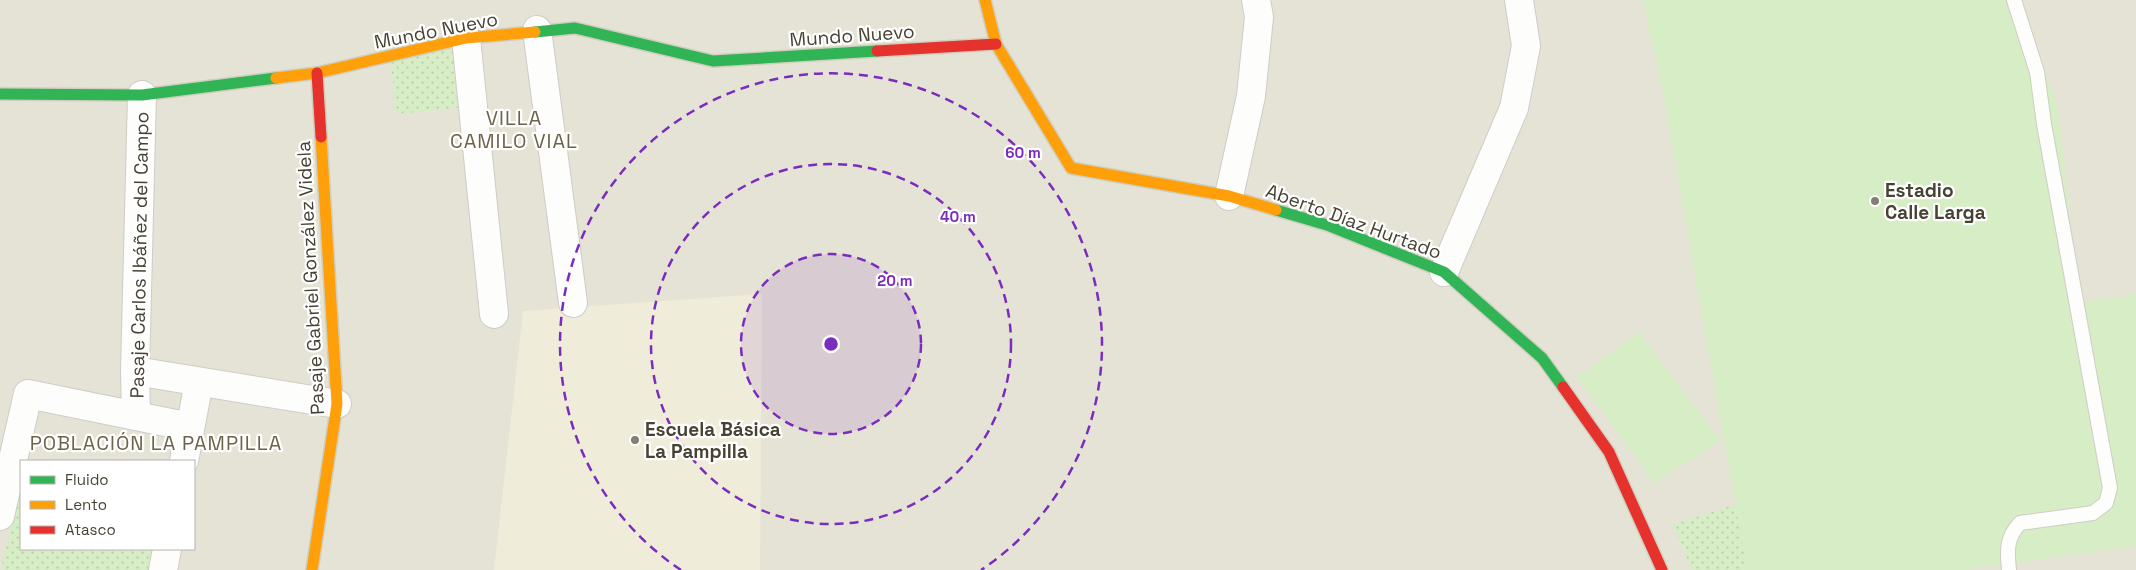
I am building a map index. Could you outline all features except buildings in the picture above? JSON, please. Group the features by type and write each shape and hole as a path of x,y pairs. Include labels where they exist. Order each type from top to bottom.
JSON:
{"street":[{"name":"Aberto Díaz Hurtado","path":"984,0 996,44 1071,168 1229,196 1327,226 1444,272 1542,358 1609,452 1662,570"},
{"path":"1229,196 1251,96 1259,17 1256,0"},
{"path":"1444,272 1514,108 1526,46 1520,0"},
{"name":"Mundo Nuevo","path":"0,94 142,95 317,73 466,38 536,30 575,28 713,61 996,44"},
{"path":"536,30 572,303"},
{"path":"466,38 494,314"},
{"name":"Pasaje Gabriel González Videla","path":"312,570 337,404 317,73"},
{"name":"Pasaje Carlos Ibáñez del Campo","path":"136,416 135,371 142,95"},
{"path":"135,371 337,404"},
{"path":"184,460 199,382"},
{"path":"0,516 28,394 190,427"},
{"path":"163,570 167,550"}],"lane":[{"path":"2009,570 2007,547 2010,533 2020,523 2093,513 2106,503 2110,488 2044,124 2037,72 2014,0"}],"shaded area":[{"path":"0,0 2136,0 2136,570 0,570"},
{"name":"Escuela Básica La Pampilla","path":"762,294 760,570 494,570 523,311"}],"green space":[{"name":"Estadio Calle Larga","path":"1643,0 2021,0 2058,107 2080,303 2136,294 2136,546 1963,570 1747,570 1663,94"},
{"path":"460,46 466,107 396,114 391,62"},
{"path":"1639,332 1721,441 1654,483 1577,377"},
{"path":"20,487 20,550 153,550 149,570 1,570"},
{"path":"1736,504 1747,570 1692,570 1673,525"}],"traffic: fast":[{"path":"535,32 575,28 713,61 877,51"},
{"path":"0,94 142,95 276,78"},
{"path":"1276,210 1327,225 1444,272 1542,358 1563,387"}],"traffic: slow":[{"path":"985,0 996,44 1071,168 1229,196 1276,210"},
{"path":"276,78 317,73 466,38 535,32"},
{"path":"312,570 337,404 321,137"}],"traffic: jam":[{"path":"877,51 996,44"},
{"path":"317,73 321,137"},
{"path":"1563,387 1609,452 1662,570"}],"place":[{"name":"Estadio Calle Larga","path":"1875,201"},
{"name":"Escuela Básica La Pampilla","path":"635,440"}],"district":[{"name":"VILLA CAMILO VIAL","path":"514,130"},
{"name":"POBLACIÓN LA PAMPILLA","path":"156,443"}]}
